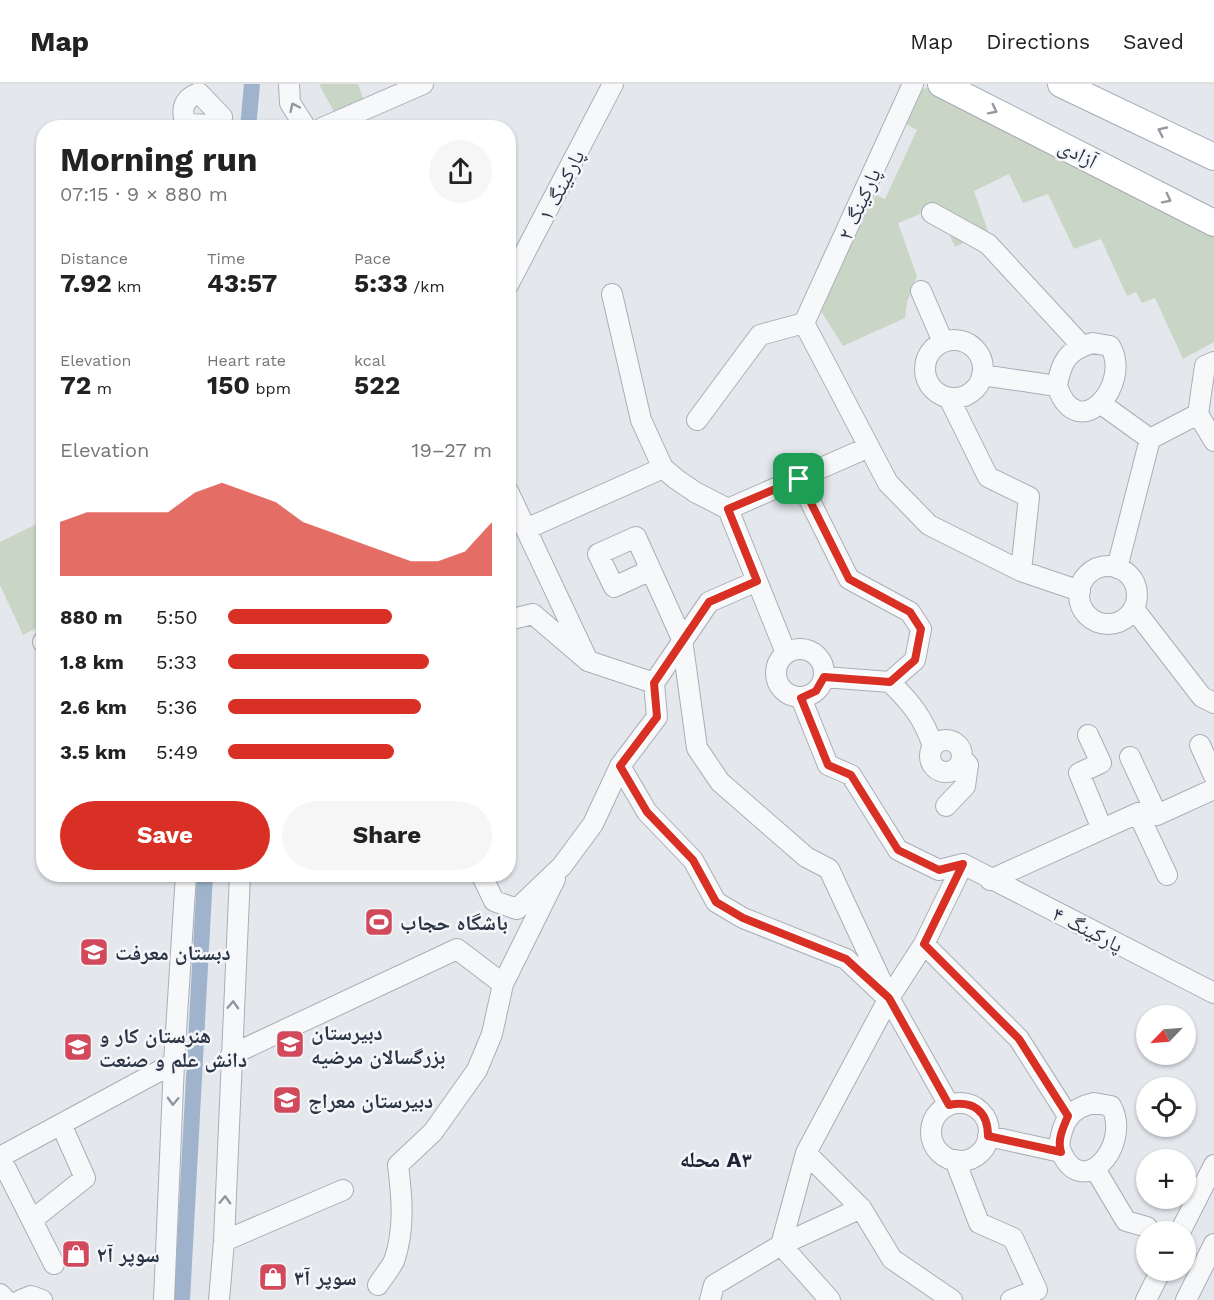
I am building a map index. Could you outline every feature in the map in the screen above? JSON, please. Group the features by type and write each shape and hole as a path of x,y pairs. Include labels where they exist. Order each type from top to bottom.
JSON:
{"main road":[{"name":"آزادی","path":"941,84 1214,223"},
{"path":"1061,84 1169,134 1214,158"}],"street":[{"path":"289,84 290,103 301,120"},
{"path":"340,120 423,84"},
{"name":"پارکینگ ۱","path":"516,270 613,84"},
{"name":"پارکینگ ۲","path":"804,323 913,84"},
{"path":"184,120 183,105 195,89 224,120"},
{"path":"932,213 988,244 1082,346"},
{"path":"921,291 943,342"},
{"path":"612,294 641,420 663,468 695,492 728,509 786,653"},
{"path":"698,420 760,335 804,323 888,483 929,525 1021,571 1080,591"},
{"path":"952,340 971,346 982,361 982,375 975,388 968,394 959,398 949,398 933,389 925,372 929,354 943,342 952,340"},
{"path":"1093,343 1110,346 1116,362 1112,385 1100,404 1094,410 1086,413 1075,411 1062,399 1057,386 1067,357 1082,346 1093,343"},
{"path":"1214,362 1205,366 1198,414 1214,441"},
{"path":"982,375 1057,386"},
{"path":"949,398 988,477 1029,497 1021,571"},
{"path":"1100,404 1150,439"},
{"path":"1117,568 1150,439 1198,414"},
{"path":"728,509 869,447"},
{"path":"526,529 663,468"},
{"path":"799,479 849,579 910,612 921,629 915,660 890,682"},
{"path":"516,508 588,661"},
{"path":"1117,568 1133,580 1137,600 1134,609 1120,622 1112,624 1095,621 1083,609 1080,591 1083,582 1097,569 1117,568"},
{"path":"651,570 682,639 697,748 720,782 806,857 829,869 889,998 949,1105"},
{"path":"378,1285 393,1262 402,1229 402,1197 398,1165 433,1132 477,1070 492,1034 503,984 562,866 593,824 620,766 657,717 654,683 709,602 757,581"},
{"path":"1134,609 1202,697 1214,703"},
{"path":"516,618 533,614 588,661 654,683"},
{"path":"801,649 815,654 824,668 824,677 816,691 801,698 785,693 776,680 777,665 786,653 801,649"},
{"path":"824,677 890,682 912,704 926,726 933,746 942,740 952,741 960,747 962,758 968,765 965,786 946,806"},
{"path":"801,698 828,765 851,775 898,850 939,870 963,864"},
{"path":"1088,735 1101,763 1079,773 1102,829"},
{"path":"990,880 1102,829 1213,790 1200,745"},
{"path":"1130,757 1167,875"},
{"path":"620,766 647,812 693,860 716,902 743,918 846,959 889,998"},
{"path":"782,1245 806,1153 889,998 924,944 963,864"},
{"name":"پارکینگ ۴","path":"963,864 990,880 1214,993"},
{"path":"485,882 494,901 517,909 562,866"},
{"path":"164,1300 174,1063 185,882"},
{"path":"219,1300 224,1241 240,882"},
{"path":"924,944 1019,1039 1068,1116"},
{"path":"231,1054 457,948 503,984"},
{"path":"54,1264 0,1157 174,1063"},
{"path":"1094,1103 1111,1106 1115,1113 1118,1122 1114,1144 1095,1169 1088,1172 1077,1170 1064,1159 1059,1146 1068,1116 1075,1110 1094,1103"},
{"path":"969,1104 978,1109 984,1117 988,1126 988,1136 986,1145 979,1153 972,1158 955,1160 940,1153 932,1138 932,1128 941,1110 949,1105 969,1104"},
{"path":"32,1220 85,1178 62,1124"},
{"path":"988,1136 1061,1152"},
{"path":"806,1153 861,1208 892,1259 952,1300"},
{"path":"955,1160 979,1223 1013,1238 1037,1290 1011,1300"},
{"path":"1186,1221 1214,1165"},
{"path":"1095,1169 1126,1221 1136,1224"},
{"path":"224,1241 343,1190"},
{"path":"716,1295 782,1245 861,1208"},
{"path":"1186,1300 1214,1244"},
{"path":"782,1245 830,1300"},
{"path":"1146,1300 1156,1281"},
{"path":"0,1294 6,1300"},
{"path":"21,1300 31,1296 42,1300"}],"green space":[{"path":"319,84 358,84 364,101 335,114"},
{"path":"931,88 1214,231 1214,342 1183,359 1155,298 1142,303 1136,292 1127,296 1101,239 1074,249 1048,194 1023,203 1009,174 974,191 988,231 955,247 937,207 898,223 917,276 907,302 905,318 843,346 819,308 876,195 885,199 917,130 901,121 918,89"},
{"path":"36,524 36,628 23,635 0,585 0,542"}],"waterway":[{"path":"249,120 252,84"},
{"path":"182,1300 205,882"}],"place":[{"name":"باشگاه حجاب","path":"379,922"},
{"name":"دبستان معرفت","path":"94,952"},
{"name":"دبیرستان بزرگسالان مرضیه","path":"290,1044"},
{"name":"هنرستان کار و دانش علم و صنعت","path":"78,1047"},
{"name":"دبیرستان معراج","path":"287,1100"},
{"name":"سوپر آ۲","path":"76,1254"},
{"name":"سوپر آ۳","path":"273,1277"}],"district":[{"name":"محله A۳","path":"716,1159"}],"route":[{"path":"799,479 849,579 910,612 921,629 915,660 890,682 824,677 816,691 801,698 828,765 851,775 898,850 939,870 963,864 924,944 1019,1039 1068,1116 1060,1139 1061,1152 988,1136 988,1126 978,1109 969,1104 949,1105 889,998 846,959 743,918 716,902 693,860 647,812 620,766 657,717 654,683 709,602 757,581 728,509 799,479"}]}
